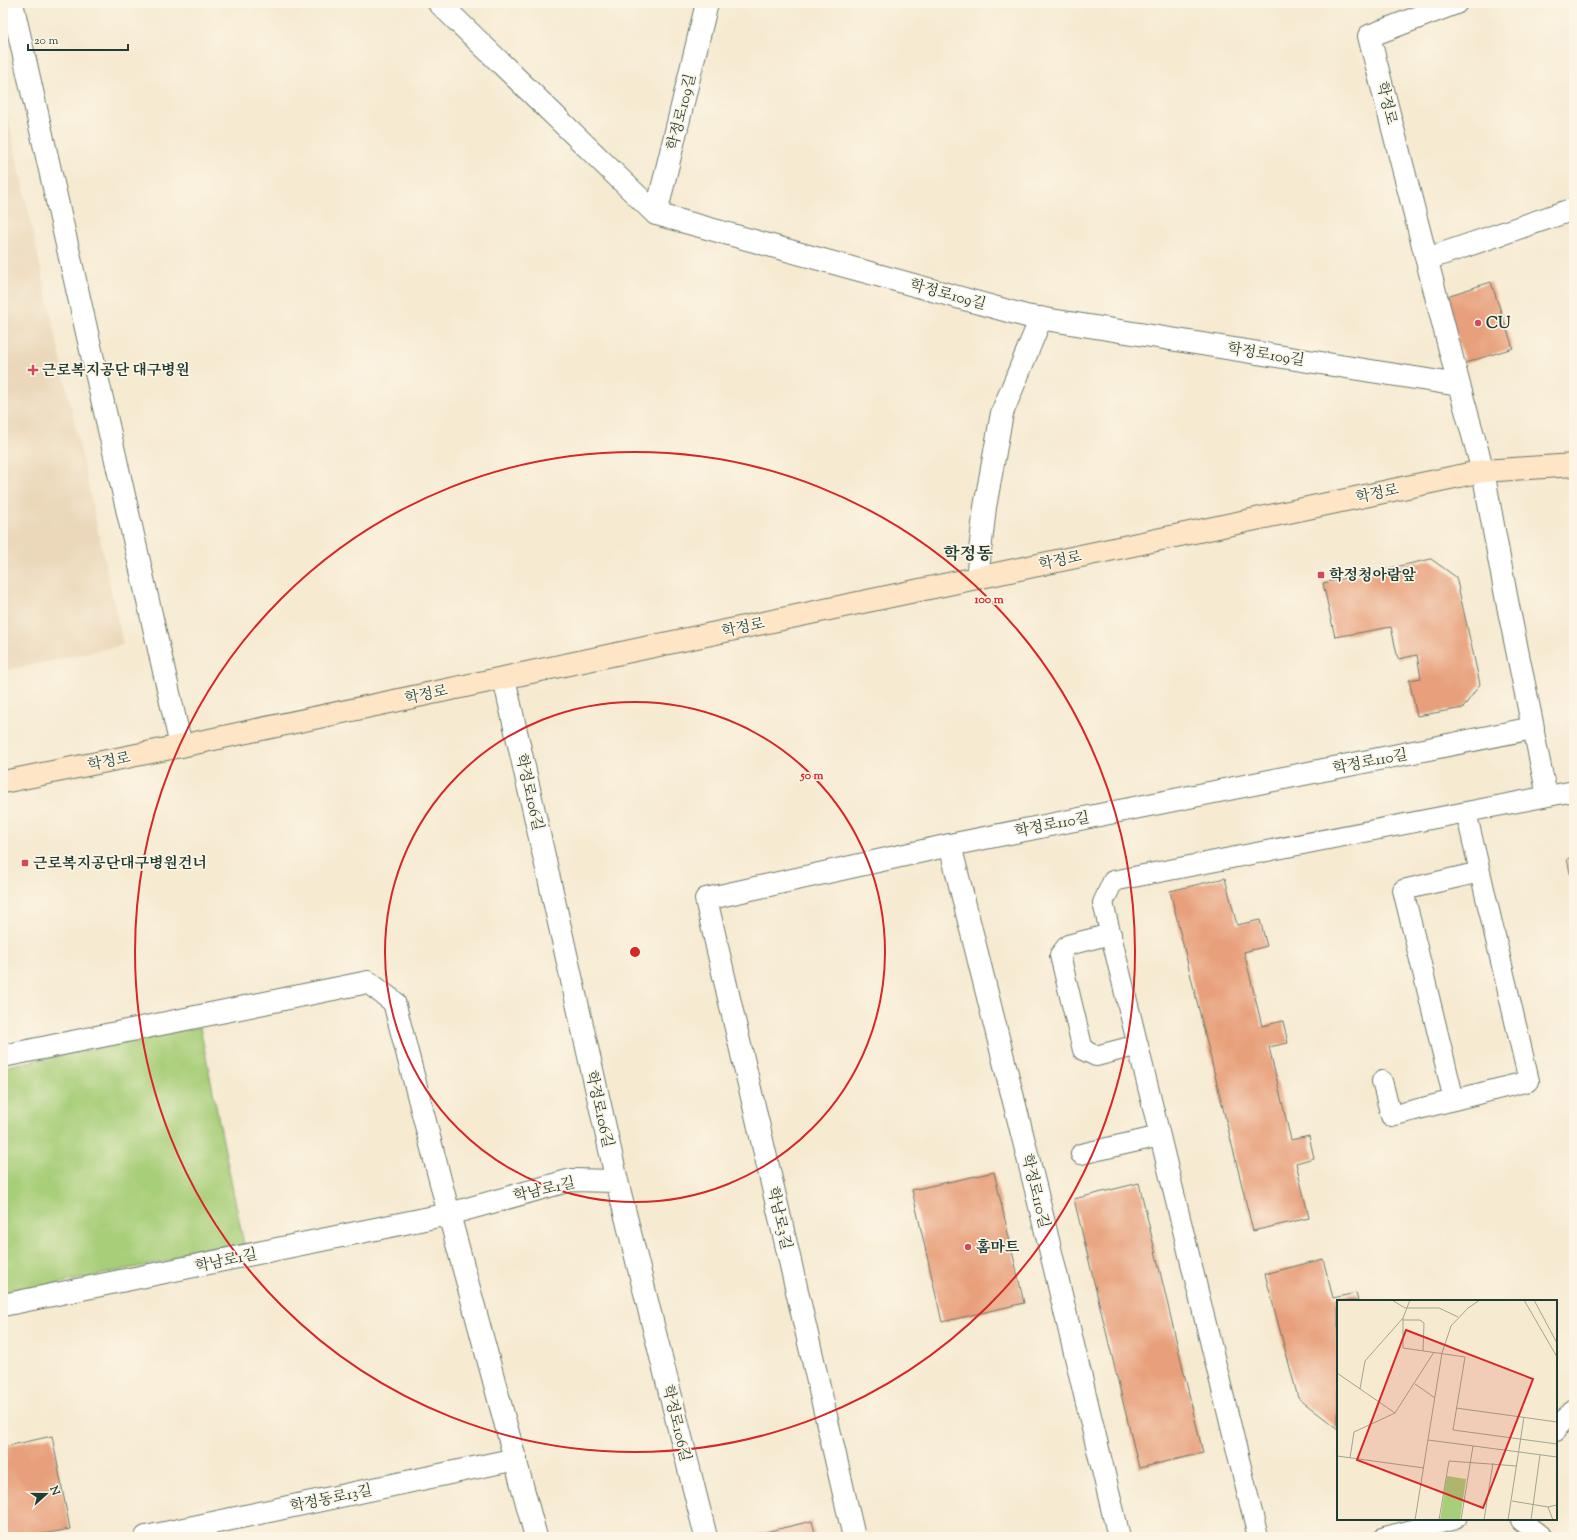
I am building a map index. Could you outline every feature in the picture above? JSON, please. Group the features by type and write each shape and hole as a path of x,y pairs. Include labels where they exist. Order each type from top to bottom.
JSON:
{"main road":[{"name":"학정로","path":"3,782 181,746 1483,471 1574,465"}],"street":[{"path":"12,3 181,746"},
{"path":"439,3 656,214"},
{"name":"학정로109길","path":"707,3 656,214 1026,316 1459,385"},
{"name":"학정로","path":"1456,3 1370,36 1459,385 1483,471"},
{"path":"1427,260 1574,209"},
{"path":"977,578 985,507 1002,413 1040,318"},
{"path":"1483,471 1507,601 1533,728"},
{"name":"학정로106길","path":"504,678 617,1181 706,1537"},
{"name":"학정로110길","path":"706,899 950,845 1533,728"},
{"name":"학정로110길","path":"950,845 1036,1190 1119,1537"},
{"name":"학남로3길","path":"706,899 854,1537"},
{"path":"3,1056 368,982 394,1002 449,1214 536,1537"},
{"name":"학남로1길","path":"3,1305 449,1214 571,1180 617,1181"},
{"name":"학정동로13길","path":"146,1537 516,1459"}],"lane":[{"path":"1533,728 1547,796"},
{"path":"1258,1537 1103,903 1114,881 1574,791"},
{"path":"1382,1081 1391,1116 1529,1080 1466,812"},
{"path":"1454,1100 1403,890 1480,872"},
{"path":"1111,934 1068,944 1060,955 1081,1043 1083,1050 1096,1056 1138,1045"},
{"path":"1082,1154 1160,1136"},
{"path":"1557,1430 1574,1409"},
{"path":"1385,1537 1452,1520"},
{"path":"1521,1520 1543,1537"}],"shaded area":[{"name":"근로복지공단 대구병원","path":"3,95 123,645 3,671"}],"green space":[{"path":"200,1027 244,1245 3,1295 3,1067"}],"building":[{"name":"CU","path":"1491,282 1513,348 1465,363 1444,297"},
{"path":"1431,559 1456,577 1480,684 1463,708 1417,716 1409,680 1421,678 1417,655 1398,659 1391,627 1335,637 1323,583"},
{"path":"1574,857 1574,886 1573,886 1567,859"},
{"path":"1225,878 1237,925 1260,920 1267,946 1244,952 1262,1026 1283,1021 1288,1043 1269,1047 1291,1140 1309,1136 1314,1158 1296,1163 1309,1218 1253,1231 1170,891"},
{"name":"홈마트","path":"994,1172 1024,1303 942,1322 912,1190"},
{"path":"1139,1183 1203,1453 1139,1468 1074,1199"},
{"path":"1323,1259 1333,1298 1356,1293 1358,1300 1337,1300 1337,1428 1298,1398 1265,1274"},
{"path":"52,1436 70,1529 27,1537 3,1537 3,1447"},
{"path":"812,1521 816,1537 749,1537 749,1536"}],"place":[{"name":"CU","path":"1478,323"},
{"name":"근로복지공단 대구병원","path":"33,370"},
{"name":"학정청아람앞","path":"1321,575"},
{"name":"근로복지공단대구병원건너","path":"25,863"},
{"name":"홈마트","path":"968,1247"}],"district":[{"name":"학정동","path":"968,553"}]}
